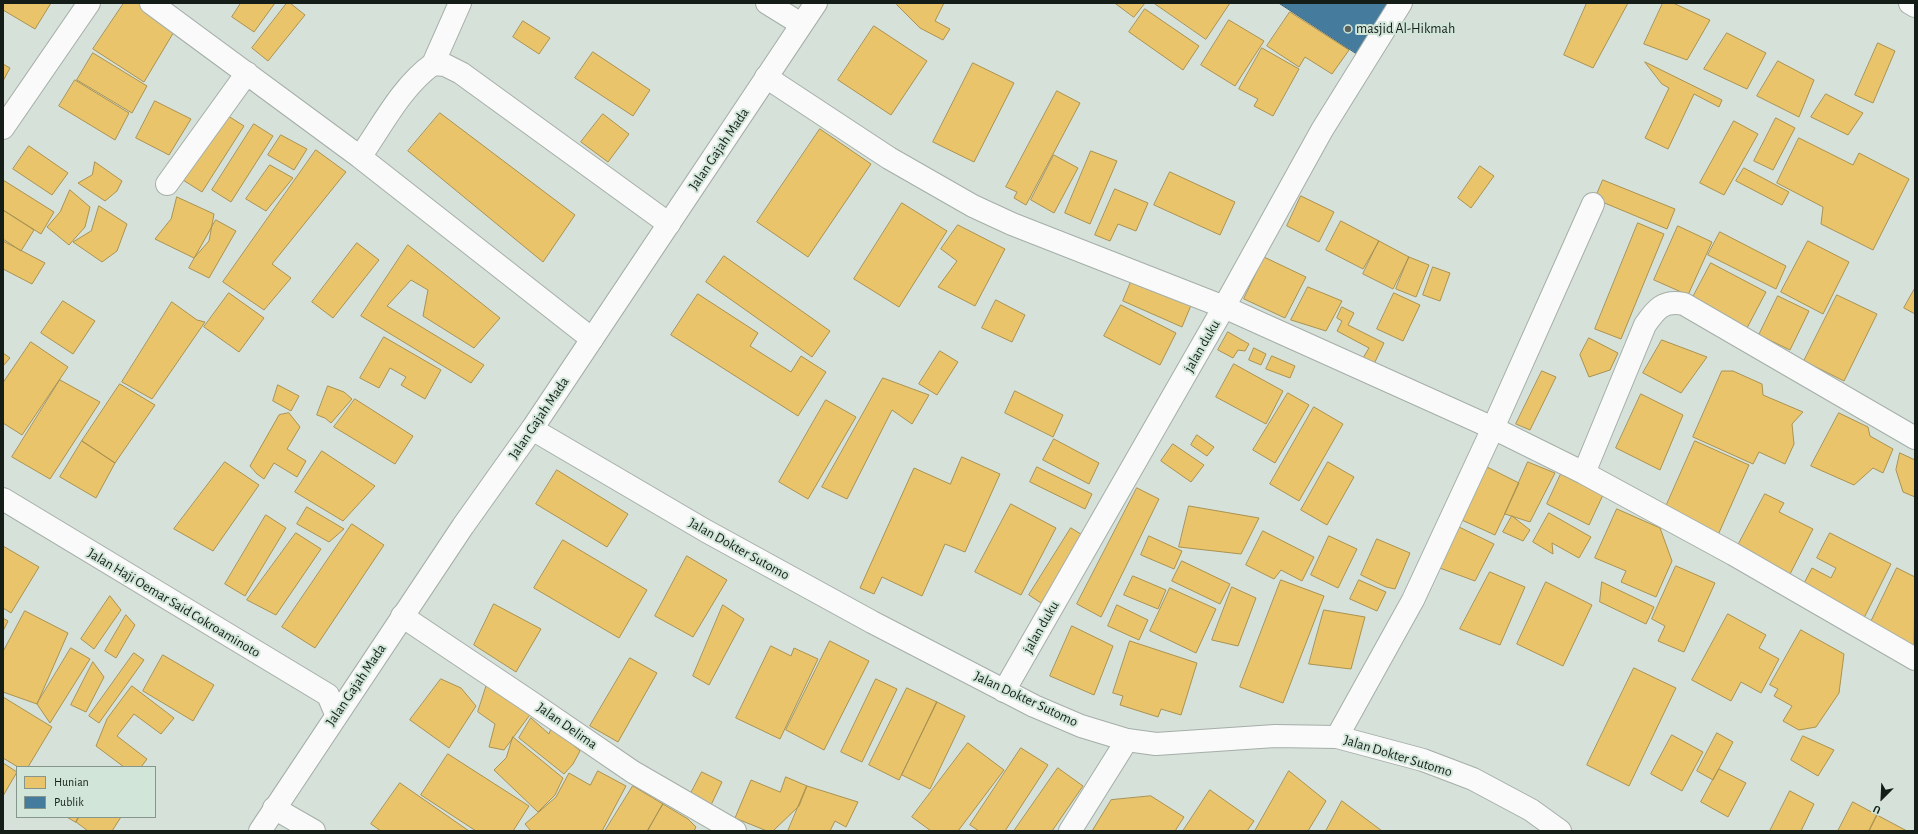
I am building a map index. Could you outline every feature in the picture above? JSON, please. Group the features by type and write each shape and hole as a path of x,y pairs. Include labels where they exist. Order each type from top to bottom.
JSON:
{"main road":[{"path":"3,128 89,3"},
{"path":"151,3 360,157 592,339"},
{"path":"360,157 412,83 421,72 433,64 460,3"},
{"path":"767,3 801,24"},
{"name":"Jalan Gajah Mada","path":"260,831 336,714 463,526 532,428 816,3"},
{"name":"jalan duku","path":"1004,691 1224,307 1322,130 1402,3"},
{"path":"1910,3 1915,6"},
{"path":"433,64 446,65 461,73 669,224"},
{"path":"167,184 247,73"},
{"path":"766,77 889,158 973,206 1012,224 1224,307 1493,428 1584,473 1740,558 1915,660"},
{"path":"1336,737 1413,600 1493,428 1593,204"},
{"path":"1584,473 1645,325 1653,313 1664,304 1674,302 1684,304 1915,438"},
{"name":"Jalan Dokter Sutomo","path":"532,428 753,557 872,622 1034,706 1081,726 1127,740 1156,744 1274,736 1336,737 1423,760 1473,779 1531,810 1560,831"},
{"name":"Jalan Haji Oemar Said Cokroaminoto","path":"3,499 328,695 336,714"},
{"name":"Jalan Delima","path":"402,616 633,772 735,831"},
{"path":"1070,831 1127,740"},
{"path":"274,808 314,831"}],"building: Hunian":[{"path":"3,3 51,3 35,29 3,10"},
{"path":"124,3 144,3 178,25 144,82 93,49"},
{"path":"241,3 275,3 254,32 232,17"},
{"path":"287,3 290,3 305,15 268,61 252,48"},
{"path":"898,3 944,3 935,21 950,29 943,40 920,28 897,5"},
{"path":"1115,3 1145,3 1134,17"},
{"path":"1154,3 1230,3 1206,39"},
{"path":"1587,3 1628,3 1593,68 1564,55"},
{"path":"1663,3 1673,3 1710,20 1687,60 1644,44"},
{"path":"1145,9 1199,46 1183,70 1129,32"},
{"path":"1290,12 1349,50 1332,74 1305,57 1299,67 1267,46"},
{"path":"1229,20 1264,41 1235,86 1201,65"},
{"path":"523,21 550,38 539,54 513,37"},
{"path":"874,26 927,61 891,115 838,80"},
{"path":"1727,33 1766,53 1747,89 1704,69"},
{"path":"1878,43 1895,51 1873,103 1855,95"},
{"path":"1262,48 1299,69 1273,116 1254,106 1258,99 1239,89"},
{"path":"593,52 650,90 633,116 575,78"},
{"path":"93,53 147,86 132,113 77,80"},
{"path":"1778,61 1814,80 1799,117 1757,96"},
{"path":"1645,62 1722,100 1719,107 1694,94 1668,149 1645,138 1669,88 1662,84"},
{"path":"973,63 1014,83 974,162 933,142"},
{"path":"3,64 10,68 3,81"},
{"path":"75,80 129,113 115,140 59,106"},
{"path":"1057,91 1080,103 1026,205 1014,198 1017,192 1006,187"},
{"path":"1826,94 1863,113 1848,135 1811,117"},
{"path":"155,101 191,119 169,155 136,138"},
{"path":"440,113 575,215 543,262 408,151"},
{"path":"225,114 244,126 202,192 183,180"},
{"path":"603,114 629,134 608,162 581,142"},
{"path":"1776,118 1795,128 1773,170 1754,161"},
{"path":"1734,121 1758,134 1724,195 1700,183"},
{"path":"254,124 273,136 231,202 212,190"},
{"path":"820,129 871,164 808,257 757,222"},
{"path":"281,135 307,149 294,170 268,155"},
{"path":"1799,138 1853,165 1859,153 1909,179 1873,250 1821,224 1823,207 1777,183"},
{"path":"29,146 68,173 52,195 13,169"},
{"path":"316,150 346,172 272,264 291,278 264,310 223,282"},
{"path":"1091,151 1117,161 1090,224 1065,213"},
{"path":"1054,155 1078,168 1054,213 1031,200"},
{"path":"95,162 122,181 117,191 105,201 78,183 92,175"},
{"path":"270,165 293,178 266,211 246,199"},
{"path":"1480,166 1494,176 1471,208 1458,198"},
{"path":"1744,168 1789,192 1782,205 1736,181"},
{"path":"1170,172 1235,202 1220,235 1154,205"},
{"path":"3,180 54,212 41,234 3,210"},
{"path":"1603,180 1675,209 1667,229 1595,199"},
{"path":"1115,189 1148,203 1136,231 1118,224 1110,241 1095,235"},
{"path":"70,190 90,207 85,227 69,245 47,227 60,212"},
{"path":"1301,196 1334,212 1319,242 1287,226"},
{"path":"177,197 214,214 209,241 194,258 155,239 171,219"},
{"path":"902,203 947,231 899,307 854,279"},
{"path":"99,206 127,224 117,251 102,262 73,242 91,231"},
{"path":"3,210 34,230 21,251 3,239"},
{"path":"216,220 236,231 209,278 189,268"},
{"path":"1341,221 1379,241 1363,269 1326,250"},
{"path":"1638,223 1664,234 1621,339 1595,329"},
{"path":"958,225 1005,249 975,306 938,287 957,261 941,249"},
{"path":"1678,226 1712,242 1688,295 1654,280"},
{"path":"1720,232 1786,266 1776,289 1708,255"},
{"path":"3,241 45,263 32,284 3,269"},
{"path":"1379,241 1409,257 1393,289 1363,274"},
{"path":"1808,241 1849,262 1823,314 1781,292"},
{"path":"357,243 379,260 333,318 312,302"},
{"path":"408,245 500,318 474,348 423,316 428,290 411,280 387,306 484,365 471,383 361,316"},
{"path":"724,256 830,331 812,357 706,282"},
{"path":"1264,257 1306,277 1285,318 1244,299"},
{"path":"1409,257 1429,265 1416,297 1396,289"},
{"path":"1711,263 1766,292 1747,328 1692,299"},
{"path":"1433,267 1450,273 1440,301 1423,295"},
{"path":"1133,277 1192,303 1182,327 1123,301"},
{"path":"1308,287 1342,301 1326,331 1291,320"},
{"path":"1915,288 1915,314 1904,308"},
{"path":"229,293 264,318 239,352 204,327"},
{"path":"1394,293 1420,305 1403,341 1377,329"},
{"path":"698,294 758,333 750,346 791,372 801,356 826,372 798,416 671,335"},
{"path":"1837,295 1877,314 1844,381 1804,361"},
{"path":"1778,296 1809,311 1790,350 1759,335"},
{"path":"996,300 1025,315 1012,342 982,328"},
{"path":"63,301 95,321 73,354 41,333"},
{"path":"172,302 197,320 205,322 152,399 122,382"},
{"path":"1121,305 1176,333 1160,365 1104,336"},
{"path":"1342,307 1354,313 1348,325 1384,343 1374,364 1363,358 1369,348 1337,331 1342,321 1337,318"},
{"path":"1228,332 1249,344 1245,351 1238,350 1233,358 1218,350"},
{"path":"384,337 441,370 425,399 401,385 406,377 390,368 379,388 360,378"},
{"path":"1589,338 1618,353 1610,370 1589,377 1580,355"},
{"path":"1662,340 1707,357 1681,393 1643,373"},
{"path":"31,342 68,367 22,435 3,423 3,383"},
{"path":"1254,348 1266,354 1261,365 1249,360"},
{"path":"940,351 958,362 937,395 919,384"},
{"path":"3,353 10,358 3,366"},
{"path":"1272,356 1295,366 1290,378 1266,369"},
{"path":"1234,364 1283,391 1266,424 1216,397"},
{"path":"1542,371 1556,377 1530,430 1516,424"},
{"path":"1722,371 1733,371 1762,384 1763,395 1803,412 1792,424 1794,444 1785,464 1759,452 1753,464 1693,437"},
{"path":"883,378 929,395 912,424 892,410 847,499 822,487"},
{"path":"60,380 100,402 50,479 12,457"},
{"path":"120,384 155,405 115,463 82,441"},
{"path":"278,385 299,396 291,411 273,401"},
{"path":"328,386 344,392 352,399 331,423 325,418 317,415"},
{"path":"1015,391 1063,415 1053,437 1005,413"},
{"path":"1288,393 1309,405 1275,463 1253,450"},
{"path":"1641,394 1683,415 1660,470 1616,448"},
{"path":"355,399 413,436 395,464 334,427"},
{"path":"826,400 856,417 808,499 779,482"},
{"path":"1314,407 1343,424 1299,501 1270,484"},
{"path":"289,413 300,427 287,449 306,461 297,477 274,463 264,479 250,466 279,415"},
{"path":"1839,413 1868,427 1870,436 1893,449 1883,473 1873,468 1854,485 1811,466"},
{"path":"1197,435 1214,447 1207,456 1191,445"},
{"path":"1054,439 1099,463 1089,484 1043,460"},
{"path":"82,441 115,463 96,498 60,477"},
{"path":"1695,441 1749,465 1718,535 1664,511"},
{"path":"1173,444 1204,465 1191,482 1161,461"},
{"path":"322,451 375,486 343,521 295,492"},
{"path":"1900,453 1915,460 1915,497 1903,492 1896,470"},
{"path":"962,457 1000,474 965,552 945,544 922,596 882,577 874,594 860,588 914,468 950,484"},
{"path":"225,462 259,485 213,551 174,529"},
{"path":"1328,462 1354,477 1327,525 1301,510"},
{"path":"1528,462 1555,473 1530,522 1505,514"},
{"path":"1479,463 1519,483 1495,535 1455,517"},
{"path":"1037,467 1092,494 1085,509 1030,482"},
{"path":"557,470 628,514 607,547 536,504"},
{"path":"1561,474 1603,495 1589,525 1547,504"},
{"path":"1137,488 1159,499 1101,617 1077,604"},
{"path":"1765,494 1784,503 1779,512 1813,529 1787,580 1734,553"},
{"path":"1011,504 1056,528 1021,595 975,572"},
{"path":"1189,506 1259,518 1241,554 1179,547"},
{"path":"307,507 344,529 329,542 297,524"},
{"path":"1617,509 1660,528 1672,561 1656,597 1621,582 1626,571 1595,558"},
{"path":"1549,513 1591,537 1579,558 1552,543 1553,554 1533,542"},
{"path":"266,515 286,528 245,596 225,584"},
{"path":"1512,516 1530,530 1523,541 1503,532"},
{"path":"352,524 384,545 315,648 282,627"},
{"path":"1457,526 1494,544 1475,581 1437,567"},
{"path":"1071,528 1084,536 1041,603 1029,595"},
{"path":"1263,531 1314,557 1302,581 1281,570 1274,579 1246,565"},
{"path":"296,533 321,549 276,615 247,600"},
{"path":"1830,533 1891,564 1864,618 1802,587 1812,568 1831,578 1836,568 1817,558"},
{"path":"1149,536 1182,551 1174,569 1141,555"},
{"path":"1329,536 1357,549 1338,588 1311,575"},
{"path":"1377,539 1410,553 1395,589 1386,587 1361,575"},
{"path":"563,540 647,590 619,638 534,588"},
{"path":"3,546 39,567 11,613 3,608"},
{"path":"687,556 727,580 693,637 655,616"},
{"path":"1182,561 1230,584 1220,604 1172,581"},
{"path":"1676,566 1715,583 1684,652 1658,641 1665,626 1652,619"},
{"path":"1897,568 1915,577 1914,649 1869,626"},
{"path":"1490,572 1525,587 1500,645 1460,629"},
{"path":"1133,576 1166,590 1158,609 1124,595"},
{"path":"1281,580 1324,596 1283,703 1240,687"},
{"path":"1359,580 1386,592 1377,611 1350,599"},
{"path":"1546,582 1592,605 1563,666 1517,644"},
{"path":"1602,582 1654,607 1646,624 1600,602"},
{"path":"1232,587 1256,598 1238,646 1212,640"},
{"path":"1170,588 1216,609 1196,653 1150,631"},
{"path":"110,596 121,610 94,649 81,639"},
{"path":"494,604 541,629 516,672 474,645"},
{"path":"723,605 744,619 709,685 693,676"},
{"path":"1117,605 1148,620 1139,640 1108,626"},
{"path":"1324,610 1365,617 1351,669 1309,664"},
{"path":"25,611 68,633 37,704 3,692 3,652"},
{"path":"1728,614 1766,635 1759,648 1779,659 1761,693 1741,682 1731,701 1692,680"},
{"path":"126,615 135,625 116,658 105,651"},
{"path":"3,618 8,621 3,631"},
{"path":"1072,626 1113,646 1094,695 1050,676"},
{"path":"1801,630 1844,654 1839,693 1816,727 1799,730 1783,721 1792,706 1774,696 1778,689 1770,685"},
{"path":"830,641 869,661 824,750 786,730"},
{"path":"1130,641 1197,663 1181,715 1161,709 1158,717 1120,705 1123,696 1113,693"},
{"path":"771,646 791,656 794,648 818,659 780,739 736,718"},
{"path":"71,648 90,659 50,723 37,704"},
{"path":"134,653 144,660 99,723 89,716"},
{"path":"163,655 214,685 193,721 143,691"},
{"path":"630,658 657,673 618,742 590,726"},
{"path":"93,662 104,677 86,712 71,705"},
{"path":"1634,668 1676,688 1629,786 1587,765"},
{"path":"441,679 461,688 476,706 449,748 410,720"},
{"path":"876,679 897,689 862,762 841,752"},
{"path":"488,681 532,712 504,750 489,747 495,724 478,712"},
{"path":"132,686 174,718 161,734 134,714 117,736 147,759 142,766 123,766 96,746 107,719"},
{"path":"907,688 937,702 899,780 869,765"},
{"path":"3,697 52,727 29,766 16,766 3,758"},
{"path":"937,702 965,716 930,789 902,775"},
{"path":"531,718 549,734 552,726 580,751 573,764 564,774 519,738"},
{"path":"1717,733 1733,742 1713,780 1697,771"},
{"path":"1672,735 1703,752 1682,791 1651,774"},
{"path":"1803,736 1834,750 1818,776 1791,760"},
{"path":"513,737 563,778 555,795 538,812 494,770 506,758"},
{"path":"968,743 1004,770 958,831 931,831 912,817"},
{"path":"1021,748 1048,765 1005,831 979,831 970,825"},
{"path":"448,754 529,806 513,831 476,831 421,795"},
{"path":"3,763 16,771 16,774 3,796"},
{"path":"1058,768 1083,786 1052,831 1014,831"},
{"path":"1719,769 1746,783 1728,817 1701,802"},
{"path":"598,771 626,786 602,831 531,831 525,824 556,797 569,773 590,785"},
{"path":"1289,771 1326,801 1308,831 1255,831"},
{"path":"702,772 722,782 711,805 690,795"},
{"path":"786,777 807,786 799,806 773,831 767,831 735,818 751,780 780,792"},
{"path":"400,783 469,831 381,831 371,824"},
{"path":"633,786 663,804 647,831 605,831"},
{"path":"807,786 858,802 846,827 835,821 830,831 788,831"},
{"path":"1210,790 1254,821 1247,831 1183,831"},
{"path":"1790,791 1814,804 1801,831 1770,831"},
{"path":"1151,796 1184,817 1175,831 1092,831 1111,800"},
{"path":"1342,801 1382,831 1326,831"},
{"path":"1853,802 1877,815 1869,831 1838,831"},
{"path":"663,804 688,819 696,827 694,831 648,831"},
{"path":"1877,815 1907,831 1869,831"},
{"path":"69,818 78,818 76,822"},
{"path":"78,818 120,818 112,831 88,831 76,822"}],"building: Publik":[{"name":"masjid Al-Hikmah","path":"1279,3 1393,3 1359,55"}],"place":[{"name":"masjid Al-Hikmah","path":"1348,29"}]}
